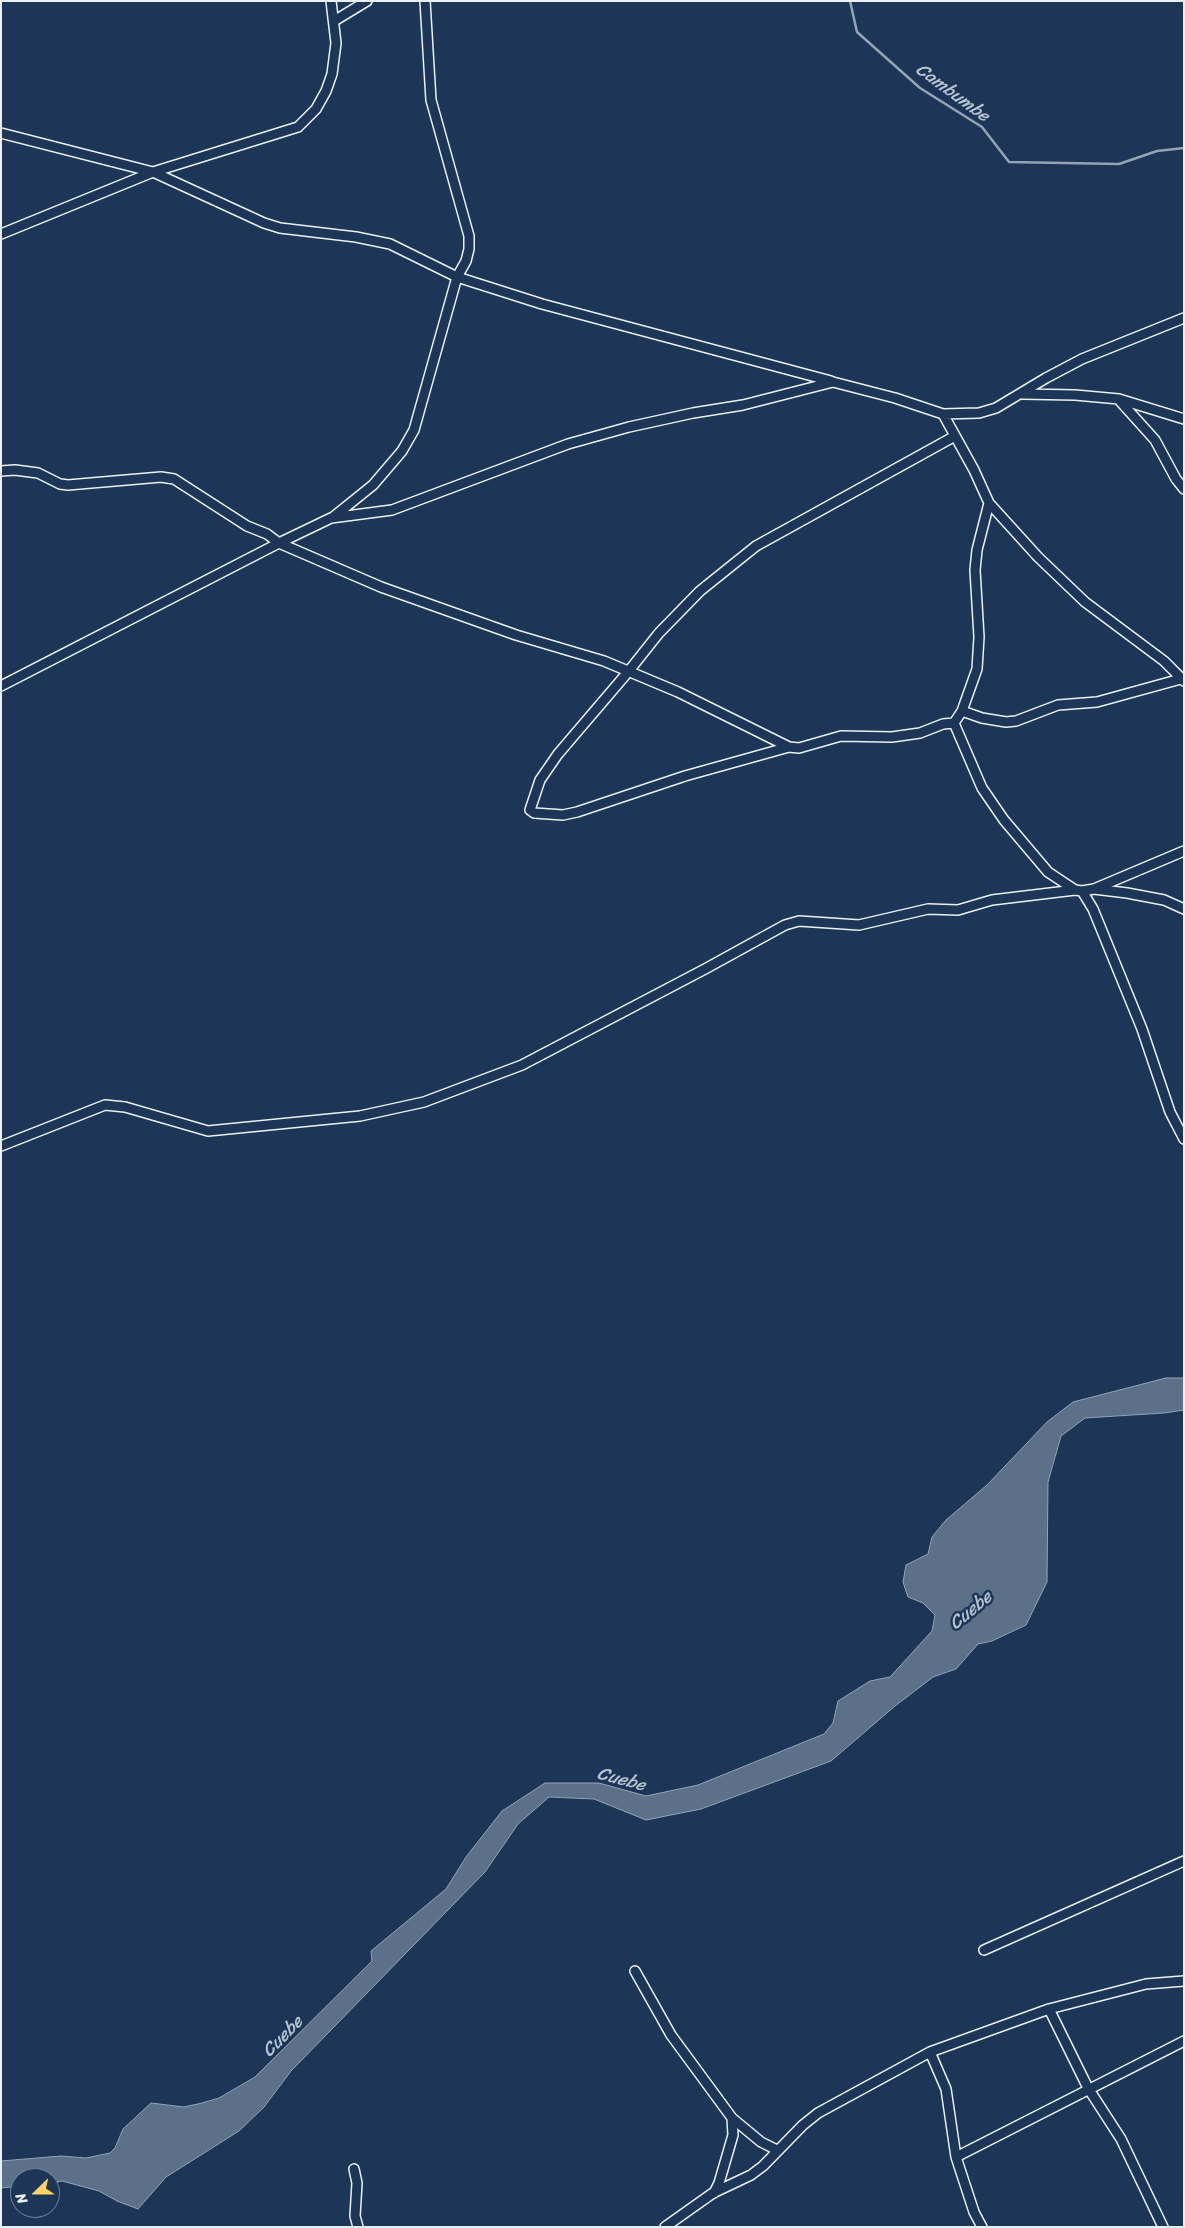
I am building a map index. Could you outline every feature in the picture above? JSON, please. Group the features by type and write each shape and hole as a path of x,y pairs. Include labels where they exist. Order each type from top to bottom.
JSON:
{"street":[{"path":"1,234 153,172 287,132 307,120 323,97 332,74 336,43 331,1"},
{"path":"334,21 367,1"},
{"path":"1,686 331,518 373,485 402,451 414,430 457,277 466,261 469,236 431,100 425,1"},
{"path":"1,133 153,172 264,223 280,228 356,237 390,244 457,277 542,304 895,398 943,414 979,413 996,408 1082,359 1184,318"},
{"path":"331,518 392,510 568,444 629,427 743,404 833,382"},
{"path":"1021,394 1075,395 1119,399 1184,419"},
{"path":"1119,399 1155,440 1176,479 1184,488"},
{"path":"943,414 974,470 989,504 1038,557 1079,596 1125,633 1164,660 1183,679"},
{"path":"789,747 685,776 577,812 563,815 532,813 530,808 540,780 558,754 659,633 700,591 749,551 955,436"},
{"path":"1,471 15,470 38,473 60,484 68,485 161,477 174,479 247,526 267,534 279,543 382,587 516,635 604,661 678,692 789,747 799,748 841,736 892,737 954,723"},
{"path":"954,723 962,711 977,669 980,637 975,570 977,550 989,504"},
{"path":"962,711 982,718 1006,722 1016,721 1058,705 1097,702 1183,679"},
{"path":"954,723 982,788 1004,820 1040,865 1057,878 1078,890 1093,909 1142,1029 1170,1112 1184,1139"},
{"path":"1094,889 1184,851"},
{"path":"1,1146 105,1106 125,1107 208,1131 360,1116 424,1102 522,1065 785,925 799,921 859,925 928,909 958,910 992,900 1094,889 1164,900 1184,909"},
{"path":"984,1950 1184,1861"},
{"path":"635,1971 672,2035 732,2118 761,2142 777,2150"},
{"path":"665,2227 713,2193 751,2175 763,2166 777,2150 818,2113 930,2052 1049,2009 1146,1984 1184,1981"},
{"path":"1049,2009 1088,2088 1121,2139 1163,2227"},
{"path":"956,2156 1184,2041"},
{"path":"930,2052 946,2089 956,2156 974,2212 982,2227"},
{"path":"713,2193 719,2183 733,2135 732,2118"},
{"path":"354,2169 357,2184 355,2216 358,2227"}],"water":[{"name":"Cuebe","path":"1166,1378 1184,1378 1184,1410 1085,1418 1061,1436 1048,1482 1047,1582 1026,1625 992,1641 978,1644 956,1669 933,1677 895,1706 831,1761 701,1809 646,1820 594,1799 549,1797 518,1824 485,1872 291,2071 264,2107 239,2131 166,2177 138,2209 117,2201 99,2191 60,2181 60,2168 10,2168 10,2187 1,2188 1,2161 61,2156 86,2158 110,2153 115,2148 123,2129 151,2103 184,2107 202,2103 219,2098 255,2077 372,1961 371,1951 446,1889 466,1857 502,1811 545,1783 599,1783 646,1796 698,1785 824,1734 833,1723 838,1701 870,1681 890,1677 932,1631 935,1615 923,1603 908,1597 903,1582 906,1565 928,1554 932,1537 946,1520 987,1485 1047,1422 1073,1402"}],"waterway":[{"name":"Cambumbe","path":"850,1 857,32 920,88 982,127 1009,162 1119,164 1157,151 1184,148"}]}
